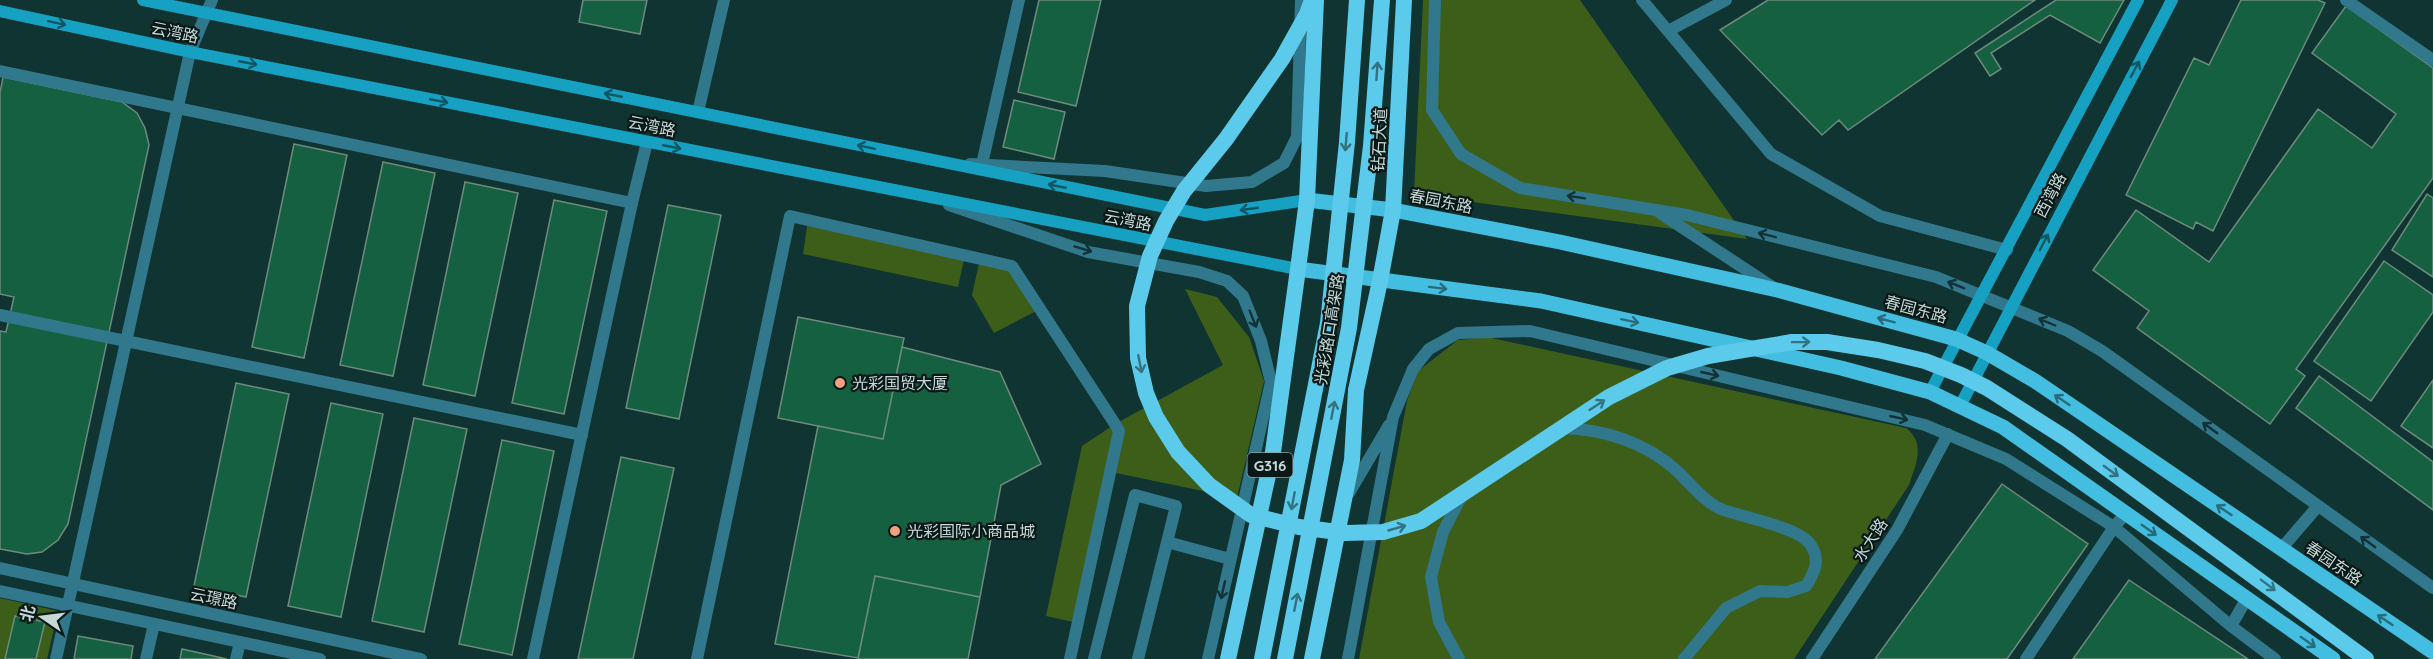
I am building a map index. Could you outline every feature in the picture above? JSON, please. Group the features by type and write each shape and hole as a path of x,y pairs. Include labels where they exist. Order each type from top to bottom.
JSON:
{"highway":[{"name":"G316","path":"1228,659 1273,452 1298,269 1307,200 1314,0"},
{"path":"1314,0 1282,59 1232,130 1184,191 1166,221 1150,256 1137,306 1138,358 1146,393 1156,417 1178,452 1209,485 1251,515 1299,527 1345,533 1383,532 1421,521 1609,397 1667,368 1708,356 1792,342 1827,342 1878,350 1925,361 1987,388 2067,439 2366,659"},
{"name":"光彩路口高架路","path":"1262,659 1328,323 1345,164 1357,0"},
{"name":"光彩路口高架路","path":"1285,659 1349,328 1371,146 1382,0"},
{"name":"钻石大道","path":"1312,659 1352,460 1356,390 1393,210 1404,0"}],"main road":[{"name":"云湾路","path":"143,0 1205,215 1307,200"},
{"name":"西湾路","path":"1930,392 1956,339 1983,296 2138,0"},
{"name":"西湾路","path":"1960,406 2172,0"},
{"name":"云湾路","path":"0,11 190,52 1298,269"},
{"name":"春园东路","path":"1307,200 1393,210 1560,242 1777,290 1956,339 1987,353 2035,381 2433,652"},
{"path":"1298,269 1541,301 1841,368 1930,392 2002,427 2332,659"}],"street":[{"path":"56,659 190,52 212,0"},
{"path":"698,112 724,0"},
{"path":"982,164 1019,0"},
{"path":"936,162 1105,171 1206,186 1252,182 1284,163 1297,137 1301,0"},
{"path":"1435,0 1432,110 1461,154 1520,188 1687,215 1936,277 2068,331 2102,351 2433,588"},
{"path":"1642,0 1771,154 1880,216 2007,250"},
{"path":"1668,31 1726,0"},
{"path":"2346,0 2433,60"},
{"path":"0,71 632,203"},
{"path":"533,659 647,142"},
{"path":"928,197 1088,252 1199,272 1227,281 1243,296 1262,341 1271,382 1208,659"},
{"path":"1656,210 1777,290"},
{"path":"697,659 790,216 1012,266 1115,424 1119,431 1070,659"},
{"path":"0,315 582,435"},
{"path":"1344,502 1393,417 1413,369 1429,349 1458,333 1530,331 1925,424 2006,459 2114,527 2231,626 2276,659"},
{"path":"1348,659 1393,417"},
{"path":"1561,428 1584,429 1616,436 1638,445 1670,465 1709,503 1723,510 1744,515 1803,537 1811,544 1816,557 1816,569 1806,586 1786,592 1760,591 1726,608 1684,659"},
{"name":"水大路","path":"1812,659 1897,530 1948,434"},
{"path":"1459,659 1439,622 1431,577 1443,532 1462,494"},
{"path":"1094,659 1135,495 1176,506 1138,659"},
{"path":"2281,549 2318,506"},
{"path":"2026,659 2114,527 2126,513"},
{"path":"1167,542 1230,559"},
{"name":"云璟路","path":"0,568 422,659"},
{"path":"0,591 320,659"},
{"path":"2231,626 2247,598"},
{"path":"146,659 154,624"},
{"path":"236,659 240,642"}],"green space":[{"path":"1423,0 1580,0 1747,239 1414,194"},
{"path":"808,220 965,255 958,287 803,254"},
{"path":"980,259 1012,266 1040,309 994,333 972,295"},
{"path":"1185,289 1217,297 1249,337 1264,381 1237,498 1111,472 1078,623 1046,616 1082,446 1115,424 1223,365"},
{"path":"1487,337 1906,428 1916,440 1918,447 1909,485 1794,659 1359,659 1407,401 1418,371 1458,340"},
{"path":"0,598 58,611 47,659 0,659"}],"building":[{"path":"583,0 647,0 640,34 579,22"},
{"path":"1039,0 1101,0 1076,106 1018,92"},
{"path":"1768,0 2035,0 1848,130 1839,120 1822,135 1720,30"},
{"path":"2056,0 2124,0 2100,43 2050,15 1991,53 2001,69 1990,76 1975,53"},
{"path":"2241,0 2318,0 2325,3 2213,231 2196,222 2193,229 2126,195 2194,58 2209,65"},
{"path":"2346,6 2433,68 2433,178 2296,369 2305,376 2270,424 2137,328 2149,311 2093,270 2136,210 2209,262 2318,109 2372,148 2396,114 2312,53"},
{"path":"3,77 122,102 137,113 145,128 149,145 68,524 58,540 42,552 27,554 0,549 0,331 6,332 14,297 0,294 0,93"},
{"path":"1014,100 1065,112 1054,159 1003,147"},
{"path":"294,144 347,155 304,358 252,347"},
{"path":"383,162 435,173 393,376 340,365"},
{"path":"465,182 518,193 475,396 423,385"},
{"path":"2427,194 2433,198 2433,277 2392,250"},
{"path":"554,200 607,211 564,414 512,403"},
{"path":"668,205 721,215 679,419 626,408"},
{"path":"2384,261 2433,295 2433,312 2371,401 2314,361"},
{"name":"光彩国贸大厦","path":"798,317 904,338 883,439 778,418"},
{"name":"光彩国际小商品城","path":"902,347 1000,372 1041,464 1001,485 980,597 875,576 858,658 775,644 818,426 883,439"},
{"path":"2319,376 2433,462 2433,510 2296,408"},
{"path":"2433,380 2433,448 2401,426"},
{"path":"236,383 289,394 246,597 194,586"},
{"path":"331,403 383,414 341,617 288,606"},
{"path":"414,418 467,429 424,632 372,621"},
{"path":"502,440 554,451 512,655 459,644"},
{"path":"621,457 674,468 633,659 578,659"},
{"path":"2002,484 2088,544 2007,659 1875,659"},
{"path":"875,576 980,597 968,659 858,659"},
{"path":"2129,580 2248,659 2073,659"},
{"path":"15,616 45,622 36,659 5,659"},
{"path":"78,636 133,646 131,659 74,659"},
{"path":"182,649 227,659 180,659"}],"place":[{"name":"光彩国贸大厦","path":"840,383"},
{"name":"光彩国际小商品城","path":"895,531"}]}
